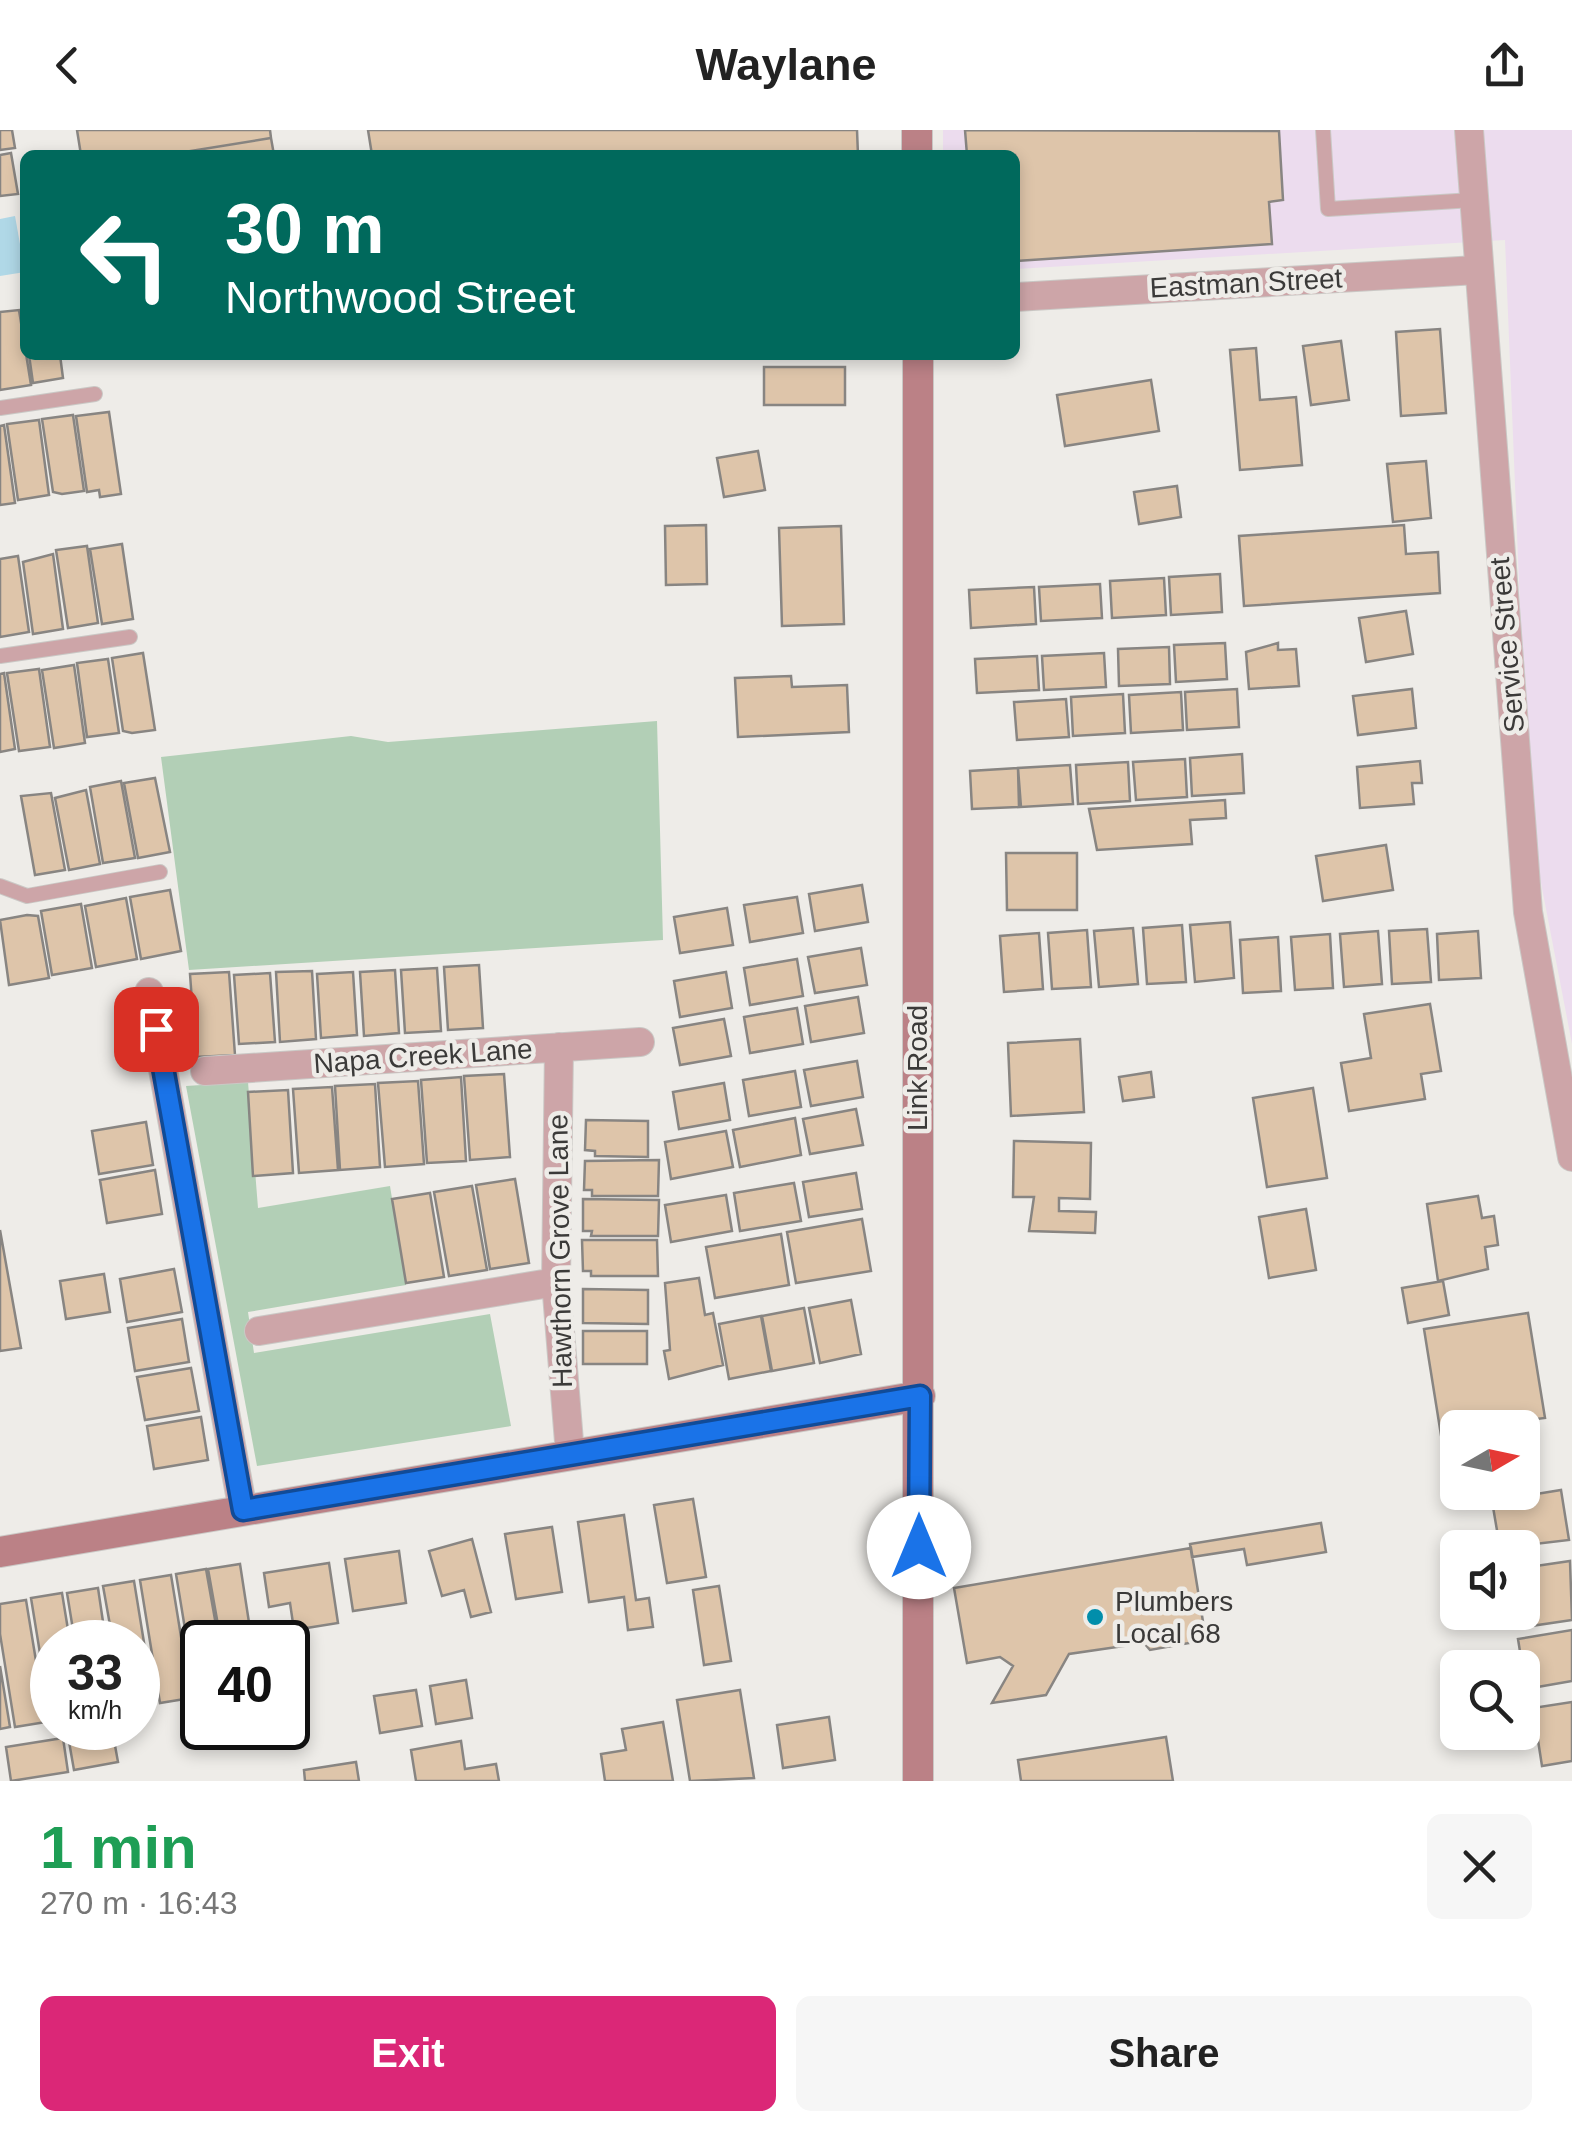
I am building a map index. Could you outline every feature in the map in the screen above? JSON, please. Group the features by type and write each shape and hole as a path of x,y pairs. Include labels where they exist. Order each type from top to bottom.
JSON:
{"street":[{"name":"Service Street","path":"1469,130 1528,912 1572,1157"},
{"name":"Eastman Street","path":"1020,297 1477,270"},
{"name":"Link Road","path":"918,360 918,1781"},
{"path":"149,992 243,1510"},
{"name":"Napa Creek Lane","path":"205,1071 640,1042"},
{"name":"Hawthorn Grove Lane","path":"559,1048 556,1282 570,1454"},
{"path":"259,1331 556,1282"},
{"path":"0,1552 920,1396"}],"lane":[{"path":"1323,130 1328,210 1473,200"},
{"path":"0,408 96,394"},
{"path":"0,656 130,637"},
{"path":"0,886 27,896 160,872"}],"shaded area":[{"path":"943,130 1572,130 1572,1044 1537,862 1523,680 1505,240 1020,269 1020,150 943,150"}],"green space":[{"path":"657,721 663,940 189,970 161,757 351,736 388,742"},
{"path":"248,1082 258,1208 390,1186 406,1285 248,1312 254,1353 490,1314 511,1426 257,1466 186,1086"}],"water":[{"path":"15,216 20,273 0,276 0,219"}],"building":[{"path":"0,130 12,130 15,148 0,150"},
{"path":"77,130 270,130 271,138 197,150 80,150"},
{"path":"368,130 857,130 858,150 371,150"},
{"path":"965,130 1279,131 1283,200 1269,202 1272,244 1020,261 1020,150 967,150"},
{"path":"271,138 273,150 197,150"},
{"path":"11,153 18,194 0,196 0,155"},
{"path":"19,310 20,360 27,360 31,385 0,390 0,312"},
{"path":"1440,329 1446,413 1401,416 1396,332"},
{"path":"1341,341 1349,400 1311,405 1303,346"},
{"path":"1256,348 1260,400 1296,397 1302,465 1240,470 1230,350"},
{"path":"30,360 61,360 63,378 33,383"},
{"path":"764,367 845,367 845,405 764,405"},
{"path":"1151,380 1159,431 1065,446 1057,395"},
{"path":"109,412 121,494 100,497 99,490 87,492 76,416"},
{"path":"73,415 84,491 62,494 53,492 42,419"},
{"path":"39,420 49,495 18,500 7,424"},
{"path":"4,425 15,503 0,505 0,426"},
{"path":"758,451 765,490 724,497 717,458"},
{"path":"1426,461 1431,518 1393,522 1387,464"},
{"path":"1177,486 1181,517 1139,524 1134,492"},
{"path":"706,525 707,584 666,585 665,526"},
{"path":"1404,525 1406,554 1438,552 1440,593 1244,606 1239,536"},
{"path":"841,526 844,624 782,626 779,528"},
{"path":"122,544 133,619 102,624 90,549"},
{"path":"87,546 98,623 68,628 56,550"},
{"path":"53,554 63,629 33,634 23,562"},
{"path":"18,556 29,632 0,637 0,559"},
{"path":"1220,574 1222,612 1171,615 1169,577"},
{"path":"1164,578 1166,615 1112,618 1110,581"},
{"path":"1100,584 1102,618 1041,621 1039,587"},
{"path":"1034,587 1036,624 971,628 969,590"},
{"path":"1406,611 1413,654 1366,662 1359,618"},
{"path":"1225,643 1227,679 1176,682 1174,645"},
{"path":"1278,643 1278,650 1296,649 1299,686 1249,689 1246,652"},
{"path":"1169,647 1170,684 1119,686 1118,649"},
{"path":"143,653 155,730 132,733 123,731 112,658"},
{"path":"1104,653 1106,687 1044,690 1042,656"},
{"path":"1037,656 1039,690 977,693 975,659"},
{"path":"108,659 119,733 87,737 77,663"},
{"path":"74,665 85,743 54,748 42,670"},
{"path":"39,669 50,747 19,751 7,673"},
{"path":"4,673 15,749 0,752 0,674"},
{"path":"791,676 792,687 847,685 849,732 738,737 735,678"},
{"path":"1237,689 1239,727 1187,730 1185,692"},
{"path":"1412,689 1416,728 1358,735 1353,696"},
{"path":"1181,692 1183,730 1131,733 1129,695"},
{"path":"1123,694 1125,733 1073,736 1071,697"},
{"path":"1066,699 1069,737 1017,740 1014,702"},
{"path":"1242,754 1244,793 1192,796 1190,758"},
{"path":"1185,759 1187,797 1136,800 1133,762"},
{"path":"1420,761 1422,783 1412,783 1414,804 1360,808 1357,767"},
{"path":"1128,762 1130,801 1078,804 1076,765"},
{"path":"1070,765 1073,804 1021,807 1018,768"},
{"path":"1018,768 1019,807 972,809 970,771"},
{"path":"155,778 170,852 138,858 124,783"},
{"path":"121,781 135,858 103,863 90,787"},
{"path":"86,790 100,864 69,870 55,798"},
{"path":"51,793 65,870 35,875 21,796"},
{"path":"1225,800 1226,818 1190,820 1192,844 1097,850 1089,809"},
{"path":"1386,845 1393,890 1323,901 1316,856"},
{"path":"1006,853 1077,853 1077,910 1007,910"},
{"path":"862,885 868,922 815,931 809,894"},
{"path":"170,890 181,951 141,959 130,897"},
{"path":"797,897 803,933 750,942 744,905"},
{"path":"126,898 137,959 96,967 85,906"},
{"path":"81,904 92,968 52,975 41,911"},
{"path":"727,908 733,945 680,953 674,917"},
{"path":"38,916 49,978 9,985 0,920"},
{"path":"1230,922 1234,978 1195,982 1190,925"},
{"path":"1182,925 1186,982 1147,984 1143,928"},
{"path":"1133,928 1138,984 1099,987 1094,931"},
{"path":"1427,929 1431,982 1392,984 1389,931"},
{"path":"1087,930 1091,987 1052,989 1048,933"},
{"path":"1378,931 1382,984 1344,987 1340,934"},
{"path":"1478,931 1481,978 1439,980 1437,934"},
{"path":"1039,933 1043,989 1004,992 1000,936"},
{"path":"1330,934 1333,988 1295,990 1291,937"},
{"path":"1278,937 1281,991 1243,993 1240,940"},
{"path":"861,948 867,985 815,993 808,957"},
{"path":"797,959 803,996 750,1005 744,968"},
{"path":"479,965 483,1028 448,1030 444,967"},
{"path":"437,968 441,1031 405,1033 401,970"},
{"path":"395,970 399,1033 364,1036 360,972"},
{"path":"312,971 316,1039 280,1042 276,972"},
{"path":"229,972 235,1055 196,1057 190,974"},
{"path":"353,972 357,1035 321,1038 317,974"},
{"path":"726,972 732,1008 680,1017 674,981"},
{"path":"270,973 275,1042 239,1044 234,975"},
{"path":"858,997 864,1033 811,1042 805,1006"},
{"path":"1430,1004 1441,1071 1421,1074 1425,1099 1349,1111 1341,1063 1371,1058 1364,1014"},
{"path":"797,1008 803,1044 750,1053 744,1017"},
{"path":"724,1019 731,1056 680,1065 673,1028"},
{"path":"1080,1039 1084,1112 1011,1116 1008,1043"},
{"path":"857,1061 863,1097 811,1106 804,1070"},
{"path":"795,1071 801,1107 749,1116 743,1080"},
{"path":"1151,1072 1154,1097 1123,1101 1119,1077"},
{"path":"504,1074 510,1157 470,1160 464,1076"},
{"path":"461,1077 466,1161 427,1163 421,1080"},
{"path":"418,1081 424,1164 385,1167 378,1083"},
{"path":"724,1083 730,1120 679,1129 673,1092"},
{"path":"375,1084 380,1167 340,1170 335,1086"},
{"path":"332,1087 338,1170 299,1173 293,1089"},
{"path":"1313,1088 1327,1178 1267,1187 1253,1098"},
{"path":"288,1090 293,1173 253,1176 248,1092"},
{"path":"856,1109 863,1145 810,1154 803,1119"},
{"path":"795,1118 801,1155 740,1167 733,1130"},
{"path":"586,1120 648,1121 648,1157 595,1156 595,1151 585,1150"},
{"path":"146,1122 153,1165 99,1174 92,1131"},
{"path":"726,1131 733,1167 671,1179 665,1142"},
{"path":"1014,1141 1091,1143 1090,1199 1059,1198 1059,1211 1096,1212 1095,1233 1029,1231 1034,1197 1013,1197"},
{"path":"659,1160 658,1196 592,1196 592,1190 584,1190 585,1161"},
{"path":"155,1170 162,1214 107,1223 100,1180"},
{"path":"856,1173 862,1209 809,1217 803,1182"},
{"path":"515,1179 529,1263 490,1269 476,1185"},
{"path":"794,1183 801,1221 740,1231 734,1193"},
{"path":"472,1186 487,1270 449,1276 434,1192"},
{"path":"430,1193 444,1277 406,1283 392,1199"},
{"path":"726,1195 732,1231 671,1242 665,1205"},
{"path":"1478,1196 1482,1218 1494,1216 1498,1245 1485,1247 1488,1269 1438,1281 1427,1204"},
{"path":"583,1199 659,1200 658,1236 591,1236 592,1231 583,1231"},
{"path":"1306,1209 1316,1270 1269,1278 1259,1217"},
{"path":"862,1219 871,1271 796,1283 787,1232"},
{"path":"0,1230 21,1348 0,1351"},
{"path":"781,1234 789,1285 715,1298 706,1247"},
{"path":"582,1240 657,1240 658,1276 591,1276 591,1271 583,1271"},
{"path":"174,1269 182,1312 127,1322 120,1279"},
{"path":"104,1274 110,1312 66,1319 60,1281"},
{"path":"699,1278 705,1315 713,1313 723,1365 669,1379 664,1351 670,1350 665,1283"},
{"path":"1443,1281 1449,1315 1408,1323 1402,1288"},
{"path":"583,1289 648,1290 648,1324 583,1323"},
{"path":"851,1300 861,1354 820,1363 809,1308"},
{"path":"804,1308 814,1363 772,1371 762,1316"},
{"path":"1528,1313 1545,1418 1540,1419 1540,1410 1440,1410 1440,1429 1424,1329"},
{"path":"761,1316 771,1371 729,1379 719,1324"},
{"path":"182,1319 189,1362 135,1371 128,1328"},
{"path":"583,1331 647,1331 647,1364 583,1364"},
{"path":"191,1368 199,1411 145,1420 137,1377"},
{"path":"201,1417 208,1460 154,1469 147,1426"},
{"path":"1561,1490 1569,1540 1540,1543 1540,1530 1497,1530 1494,1510 1540,1510 1540,1493"},
{"path":"693,1499 706,1577 667,1583 654,1505"},
{"path":"624,1515 636,1600 649,1598 653,1627 628,1630 624,1597 589,1602 578,1522"},
{"path":"1321,1523 1326,1552 1247,1565 1244,1549 1192,1557 1190,1544"},
{"path":"552,1527 562,1592 516,1599 505,1534"},
{"path":"472,1539 491,1612 471,1617 464,1590 442,1596 429,1551"},
{"path":"1191,1548 1206,1640 1150,1650 1144,1643 1069,1654 1046,1695 992,1703 1013,1666 1000,1657 967,1663 954,1588"},
{"path":"399,1551 406,1603 353,1611 345,1559"},
{"path":"1570,1561 1572,1620 1540,1625 1540,1565"},
{"path":"329,1563 338,1623 310,1627 310,1620 293,1620 290,1603 269,1607 264,1573"},
{"path":"240,1564 249,1620 217,1620 208,1569"},
{"path":"206,1569 215,1620 184,1620 176,1574"},
{"path":"171,1575 180,1630 180,1700 160,1703 160,1620 147,1620 140,1580"},
{"path":"134,1581 140,1620 109,1620 103,1586"},
{"path":"719,1586 731,1661 704,1665 693,1590"},
{"path":"98,1588 103,1620 71,1620 67,1593"},
{"path":"62,1593 66,1620 35,1620 31,1598"},
{"path":"26,1600 30,1624 30,1725 15,1727 0,1634 0,1604"},
{"path":"1572,1630 1572,1681 1540,1687 1540,1650 1520,1650 1518,1639"},
{"path":"0,1666 10,1727 0,1729"},
{"path":"466,1680 472,1718 436,1724 430,1686"},
{"path":"416,1690 422,1726 380,1733 374,1696"},
{"path":"740,1690 754,1778 690,1781 677,1700"},
{"path":"1572,1702 1572,1761 1542,1766 1540,1707"},
{"path":"829,1717 835,1760 783,1768 777,1725"},
{"path":"663,1722 673,1781 605,1781 601,1754 626,1750 622,1729"},
{"path":"1166,1737 1173,1781 1021,1781 1018,1760"},
{"path":"461,1741 465,1769 496,1764 499,1781 416,1781 411,1750"},
{"path":"30,1743 30,1750 65,1750 68,1772 11,1781 6,1747"},
{"path":"70,1750 116,1750 118,1762 74,1770"},
{"path":"356,1762 359,1781 305,1781 304,1770"}],"place":[{"name":"Plumbers Local 68","path":"1095,1617"}],"route":[{"path":"156,1029 243,1510 920,1396 919,1547"}]}
